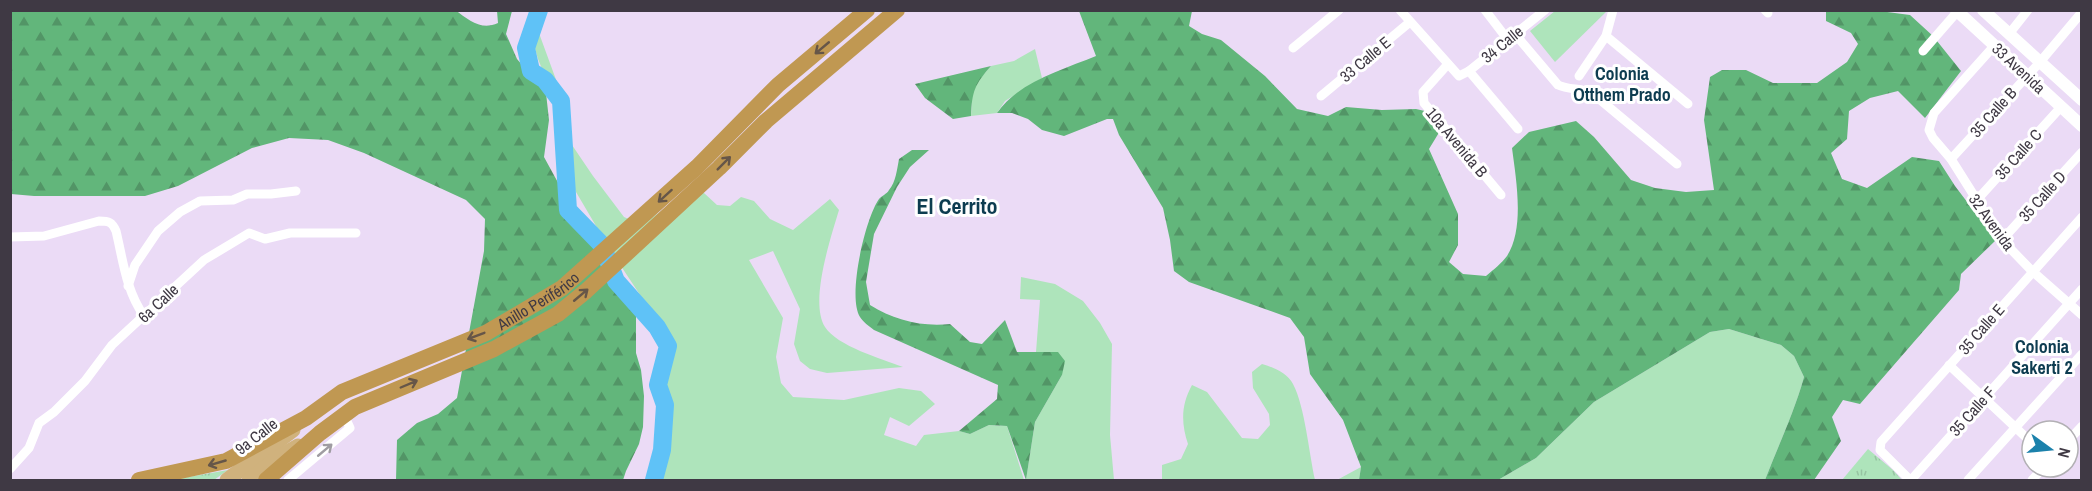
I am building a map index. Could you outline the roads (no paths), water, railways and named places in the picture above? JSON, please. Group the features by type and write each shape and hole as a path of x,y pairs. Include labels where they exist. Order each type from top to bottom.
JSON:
{"highway":[{"name":"Anillo Periférico","path":"139,480 226,460 306,418 342,392 486,333 562,288 697,167 778,85 867,10"},
{"name":"Anillo Periférico","path":"266,480 349,411 494,349 558,314 594,284 766,121 897,10"}],"main road":[{"name":"9a Calle","path":"227,480 274,446 306,418"},
{"path":"249,480 277,458 320,433"}],"street":[{"path":"1293,48 1339,10"},
{"path":"1400,10 1448,64"},
{"path":"1485,10 1558,86 1592,93 1677,164"},
{"name":"34 Calle","path":"1448,64 1458,75 1463,75 1545,10"},
{"path":"1579,76 1606,36 1613,10"},
{"name":"33 Avenida","path":"1983,10 2040,62 2079,93"},
{"path":"2008,34 2028,10"},
{"path":"1923,51 1956,11"},
{"name":"33 Avenida","path":"1956,11 2082,126"},
{"name":"35 Calle B","path":"1951,159 2040,62 2079,12"},
{"name":"33 Calle E","path":"1321,96 1410,22"},
{"path":"1606,36 1688,104"},
{"name":"32 Avenida","path":"1994,46 1934,113 1929,130 1951,159 2002,240 2032,271 2082,315"},
{"name":"10a Avenida B","path":"1448,64 1423,92 1424,103 1501,195"},
{"path":"1469,71 1518,129"},
{"name":"35 Calle C","path":"1976,201 2061,107"},
{"name":"35 Calle D","path":"2002,240 2082,152"},
{"path":"128,286 135,265 158,231 180,212 200,201 233,200 247,194 296,191"},
{"name":"35 Calle E","path":"1910,480 1880,450 1881,442 2082,217"},
{"path":"10,237 44,236 99,220 108,220 116,231 128,286 135,303 144,316"},
{"name":"6a Calle","path":"10,469 29,448 39,423 54,412 85,381 112,345 204,260 249,233 265,239 290,233 356,233"},
{"name":"35 Calle F","path":"1910,480 2082,289"},
{"path":"1968,480 2082,354"},
{"path":"1949,365 2020,432"},
{"path":"288,480 350,428 349,411"}],"waterway":[{"path":"539,10 526,48 531,71 545,80 561,101 568,210 602,245 616,281 657,327 668,346 658,385 665,405 662,450 654,480"}],"district":[{"name":"Colonia Otthem Prado","path":"1622,83"},
{"name":"El Cerrito","path":"957,206"},
{"name":"Colonia Sakerti 2","path":"2042,356"}]}
